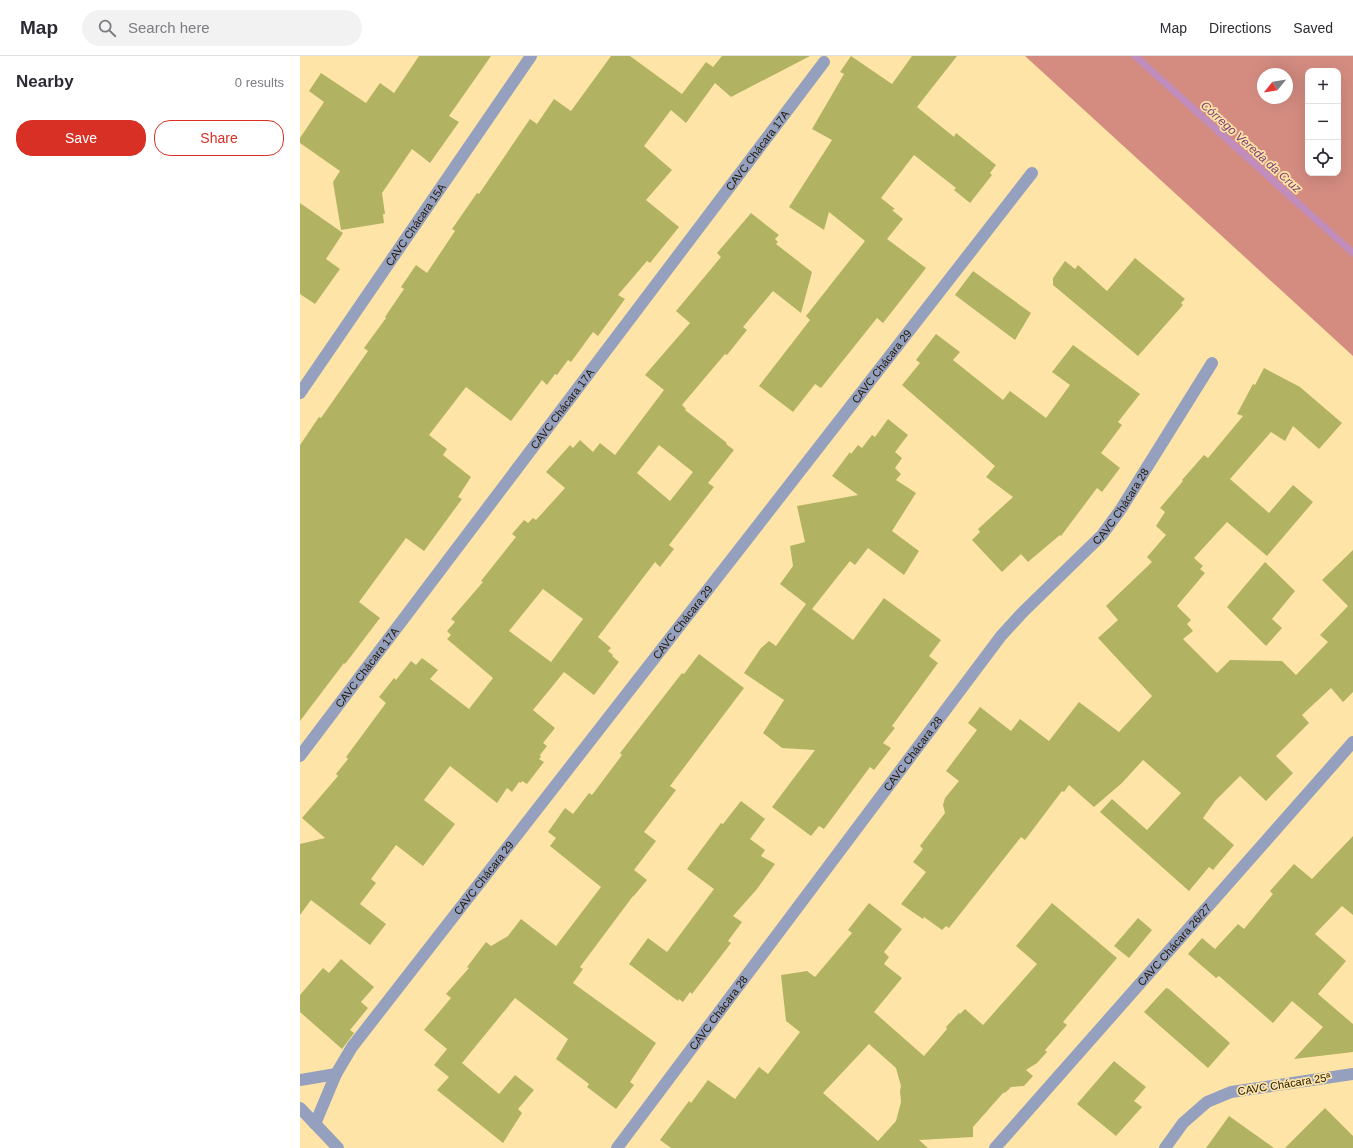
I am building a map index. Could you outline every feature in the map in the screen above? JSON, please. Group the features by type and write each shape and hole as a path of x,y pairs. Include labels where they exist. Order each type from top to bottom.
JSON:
{"street":[{"name":"CAVC Chácara 15A","path":"300,393 531,56"},
{"name":"CAVC Chácara 17A","path":"300,756 824,62"},
{"name":"CAVC Chácara 29","path":"316,1124 336,1074 352,1047 1032,173"},
{"name":"CAVC Chácara 28","path":"617,1148 1001,636 1102,535 1121,509 1212,364"},
{"name":"CAVC Chácara 26/27","path":"995,1148 1353,742"},
{"path":"300,1080 336,1074"},
{"name":"CAVC Chácara 25ª","path":"1165,1148 1183,1123 1207,1102 1231,1092 1353,1074"},
{"path":"300,1108 338,1148"}],"shaded area":[{"path":"1025,56 1353,56 1353,356"}],"building":[{"path":"419,56 491,56 449,116 459,122 430,163 412,149 382,193 385,214 383,214 384,223 341,230 333,182 340,171 300,143 300,138 324,102 309,91 321,73 366,103 380,83 394,93"},
{"path":"611,56 630,56 682,94 706,62 713,67 722,56 810,56 731,97 715,83 686,123 671,110 644,146 672,170 646,200 679,227 650,263 647,261 618,295 625,299 598,336 593,332 571,362 568,360 557,375 555,374 547,385 542,380 511,421 466,387 429,435 447,449 443,455 471,477 458,497 462,499 424,551 406,538 359,602 380,618 300,721 300,445 368,351 364,348 386,318 385,317 404,289 401,287 416,265 427,273 455,231 452,229 477,193 479,194 530,119 537,124 554,99 571,111"},
{"path":"851,56 892,84 912,56 957,56 917,107 954,137 956,133 996,165 990,173 992,175 970,203 954,190 956,188 914,155 881,198 895,209 892,210 903,219 887,239 926,268 883,323 877,318 821,388 815,384 793,412 759,386 810,320 806,316 865,241 829,212 824,230 789,207 832,140 812,129 844,74 840,72"},
{"path":"300,203 343,233 326,259 340,269 315,304 300,294"},
{"path":"751,213 779,235 775,239 778,242 776,244 812,272 801,313 773,291 743,327 747,330 727,355 725,354 682,405 686,409 685,410 734,450 708,483 714,487 669,545 674,549 660,567 655,562 598,637 611,648 608,651 619,662 594,695 564,672 533,710 555,728 543,743 547,746 540,755 541,757 539,759 544,762 527,784 522,781 521,783 519,782 512,792 507,788 497,803 450,766 424,800 455,824 423,866 396,845 371,879 376,883 360,904 386,924 370,945 311,900 300,915 300,844 325,838 302,818 338,776 336,774 348,759 346,757 386,703 379,697 394,678 396,680 411,661 416,665 422,658 438,670 430,679 469,709 493,678 447,639 451,635 447,631 455,622 451,619 483,582 481,581 516,537 512,534 524,520 528,523 533,518 536,520 565,488 546,472 570,445 573,448 580,440 593,452 600,443 615,455 664,390 645,375 690,323 676,311 721,257 717,253","holes":["659,445 693,472 670,501 637,473","543,589 583,619 551,662 509,631"]},
{"path":"1135,258 1185,299 1181,303 1183,305 1138,356 1053,285 1053,278 1065,261 1075,269 1078,265 1107,291"},
{"path":"973,271 1031,313 1015,340 955,295"},
{"path":"936,334 960,352 953,360 1003,400 1010,391 1046,418 1070,385 1052,372 1073,345 1140,394 1118,422 1122,425 1101,453 1120,468 1102,492 1097,488 1061,536 1060,535 1028,562 1021,554 1002,572 972,540 980,532 978,529 1013,497 986,477 995,466 902,385 920,363 916,360"},
{"path":"1264,368 1300,387 1342,423 1319,449 1293,426 1285,441 1271,432 1230,479 1269,513 1293,485 1313,502 1267,556 1227,522 1194,558 1203,566 1200,569 1205,573 1177,606 1191,620 1187,624 1193,631 1183,639 1217,673 1230,660 1282,661 1296,675 1328,642 1320,635 1348,606 1322,580 1353,550 1353,692 1343,702 1331,688 1302,715 1309,723 1276,756 1293,773 1266,801 1240,776 1215,801 1203,818 1234,845 1213,870 1209,867 1189,891 1100,812 1112,799 1147,830 1181,793 1143,760 1122,783 1094,807 1069,785 1064,792 1062,791 1025,840 1021,837 949,928 946,926 942,930 924,917 923,919 901,904 926,872 913,862 923,849 920,846 945,813 943,805 945,798 959,781 946,771 977,730 968,723 980,707 1011,731 1020,719 1049,741 1079,702 1119,732 1152,696 1098,638 1118,620 1106,606 1152,562 1147,557 1166,535 1156,526 1165,512 1160,508 1204,455 1208,458 1243,416 1237,414 1253,384 1255,385"},
{"path":"888,419 908,435 895,452 902,458 895,468 901,474 896,480 916,493 892,531 919,551 904,575 868,548 855,565 850,561 812,609 853,640 884,598 941,640 929,656 938,663 892,726 895,728 883,743 891,748 874,770 870,767 824,829 819,826 811,836 772,807 815,750 782,748 763,733 784,700 744,673 761,648 769,641 776,646 806,604 780,584 793,566 790,546 805,542 797,506 858,495 832,476 850,452 851,454 858,445 862,448 872,435 875,437"},
{"path":"1265,562 1295,591 1272,619 1282,628 1266,646 1227,607"},
{"path":"699,654 744,688 670,786 676,790 644,832 656,841 634,870 647,880 633,896 580,967 583,969 573,983 656,1043 630,1082 634,1085 616,1109 587,1087 589,1084 556,1059 568,1039 515,998 462,1063 499,1094 515,1075 534,1090 518,1109 522,1113 503,1143 437,1090 449,1077 434,1065 447,1049 424,1030 451,998 446,994 469,968 467,967 486,942 491,946 508,936 521,919 556,946 601,887 550,846 556,838 548,832 565,808 573,814 589,793 592,795 622,755 620,753 682,673 684,674"},
{"path":"741,801 765,819 750,839 765,850 761,856 775,864 757,889 733,916 742,922 728,941 731,943 692,994 690,992 683,1002 679,999 678,1001 629,964 648,938 667,952 714,889 687,869 721,823 723,824"},
{"path":"1353,836 1353,915 1342,906 1315,934 1346,961 1318,994 1353,1024 1353,1052 1294,1059 1323,1027 1292,1001 1273,1023 1219,976 1216,978 1188,954 1202,938 1215,949 1238,924 1244,929 1273,894 1270,891 1294,864 1312,879"},
{"path":"869,903 902,929 884,952 889,957 884,964 902,978 874,1012 924,1056 947,1029 946,1027 959,1013 960,1014 965,1009 983,1025 1037,964 1016,946 1052,903 1117,958 1063,1022 1067,1025 1045,1050 1047,1052 1037,1063 1026,1070 1033,1076 1024,1086 1011,1087 1003,1093 973,1127 973,1137 919,1140 928,1148 671,1148 660,1140 689,1101 691,1103 708,1080 735,1099 759,1067 768,1074 800,1032 786,1021 781,975 807,971 815,977 852,933 848,930","holes":["869,1044 896,1068 901,1086 901,1102 896,1121 878,1141 823,1093"]},
{"path":"1138,918 1152,930 1129,958 1114,946"},
{"path":"341,959 374,987 361,1002 368,1008 350,1030 354,1033 342,1049 300,1012 300,995 323,968 329,973"},
{"path":"1166,988 1230,1043 1208,1068 1144,1012"},
{"path":"1114,1061 1146,1087 1134,1101 1142,1107 1116,1136 1077,1104"},
{"path":"1325,1108 1353,1136 1353,1148 1285,1148"},
{"path":"1229,1116 1274,1148 1206,1148"}],"waterway":[{"name":"Córrego Vereda da Cruz","path":"1135,56 1353,253"}]}
